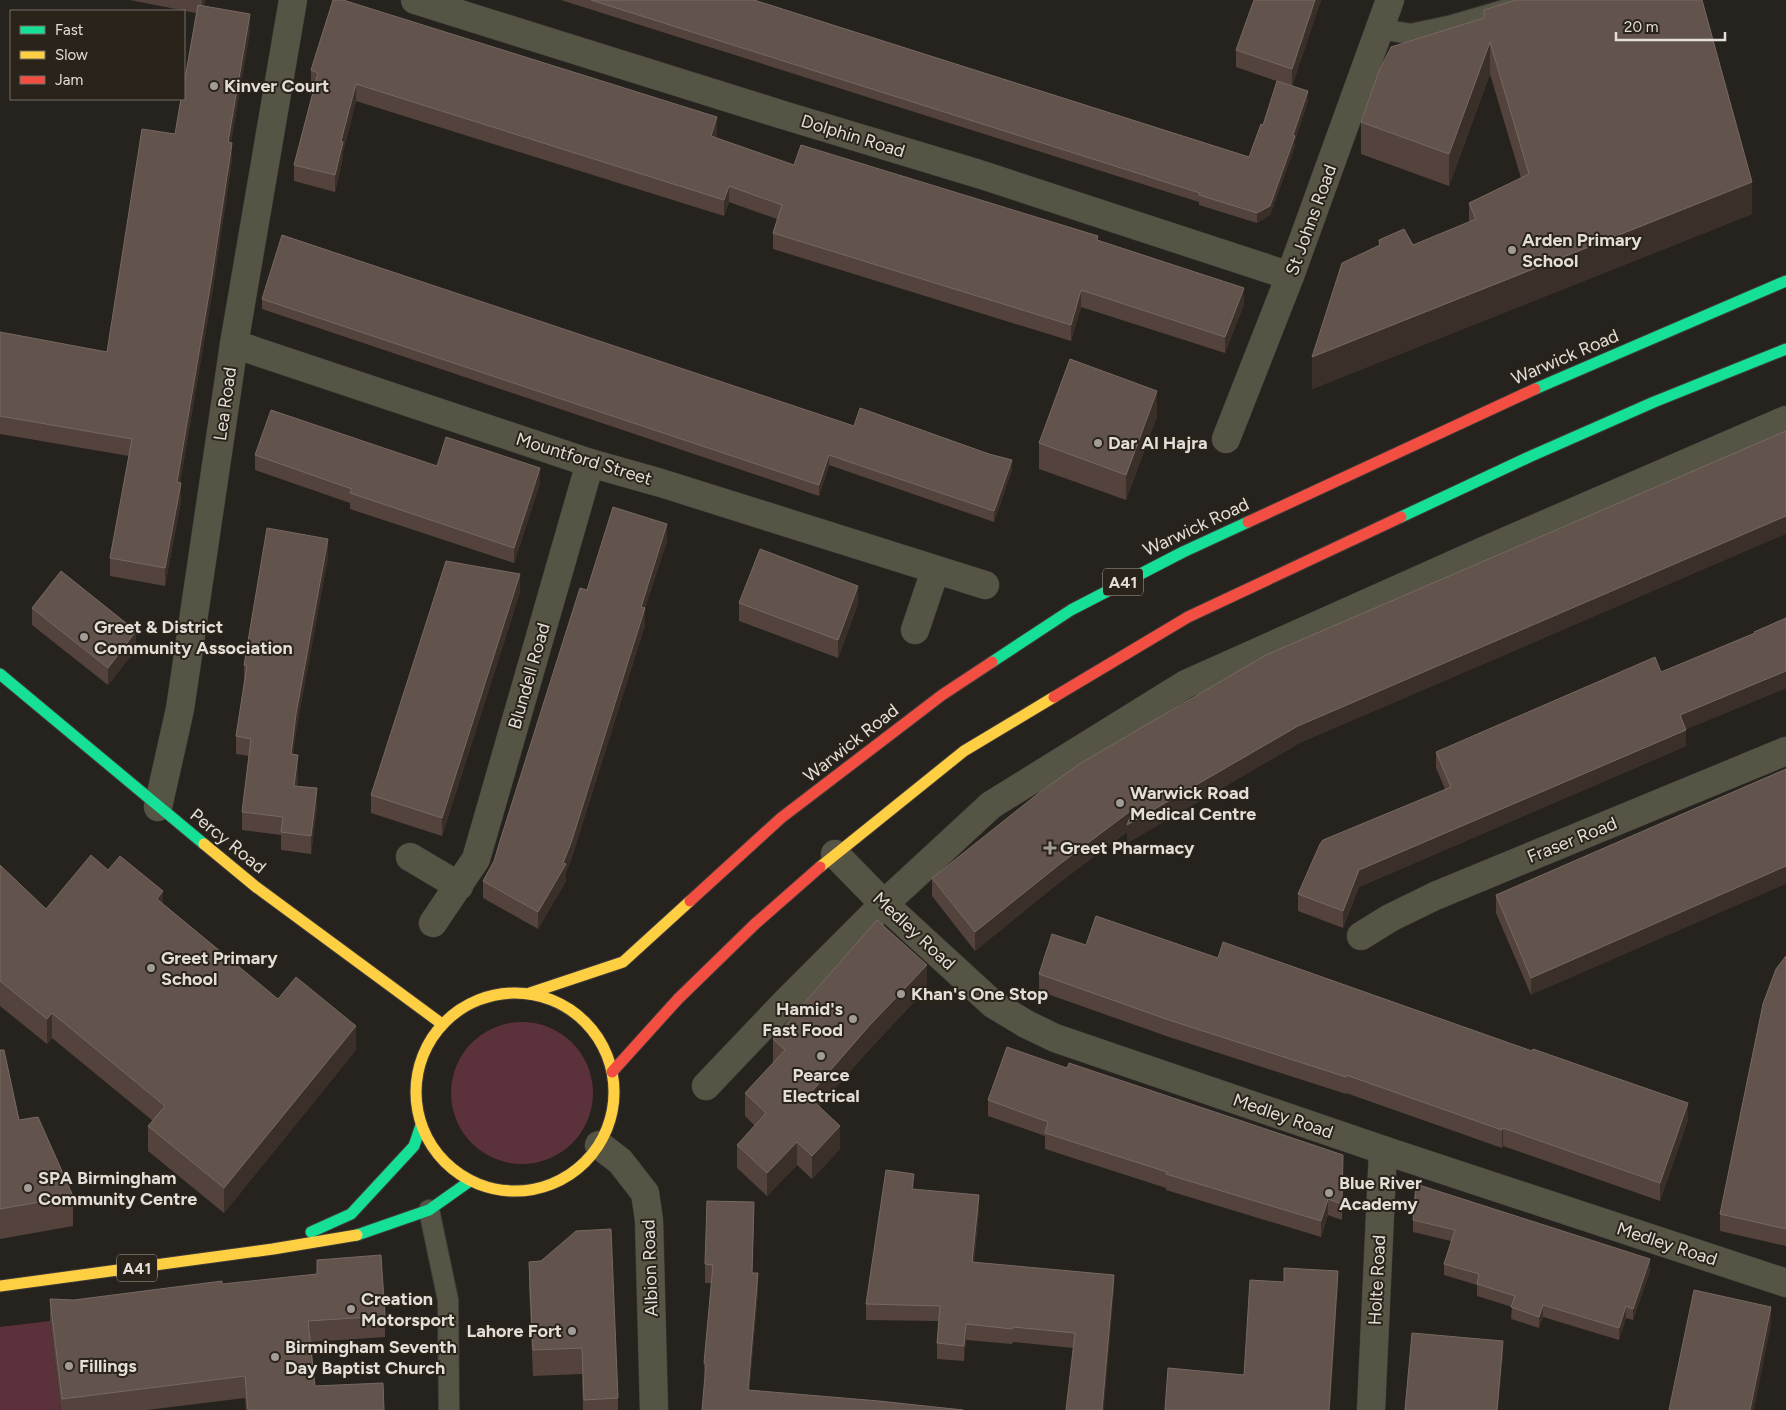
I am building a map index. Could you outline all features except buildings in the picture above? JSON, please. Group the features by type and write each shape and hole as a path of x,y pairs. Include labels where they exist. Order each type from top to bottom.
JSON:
{"main road":[{"name":"Warwick Road","path":"530,993 623,962 782,818 942,695 1070,610 1184,552 1522,395 1786,281"},
{"path":"612,1072 678,999 755,924 835,854 964,751 1188,617 1538,453 1654,402 1785,352"},
{"name":"Percy Road","path":"0,674 256,887 442,1024"},
{"path":"498,994 537,994 562,1004 583,1019 601,1042 612,1072 614,1100 609,1125 599,1145 587,1160 573,1172 551,1184 536,1189 516,1191 501,1190 470,1181 447,1165 433,1149 421,1125 415,1096 416,1079 423,1055 429,1041 442,1024 464,1007 479,999 498,994"},
{"name":"A41","path":"273,1249 351,1214 414,1146 421,1125"},
{"name":"A41","path":"0,1286 273,1249 362,1234 428,1210 470,1181"}],"street":[{"name":"Lea Road","path":"158,807 180,709 234,344 293,0"},
{"name":"Dolphin Road","path":"415,0 979,174 1290,276"},
{"name":"St Johns Road","path":"1226,439 1290,276 1390,0"},
{"name":"Mountford Street","path":"234,344 590,462 985,585"},
{"path":"706,1086 785,1003 884,904 991,805 1186,684 1488,549 1786,420"},
{"name":"Blundell Road","path":"433,923 476,859 590,462"},
{"path":"916,630 935,571"},
{"name":"Fraser Road","path":"1361,936 1390,918 1435,896 1786,751"},
{"name":"Medley Road","path":"835,854 884,904 994,1004 1026,1024 1055,1038 1383,1150 1786,1283"},
{"path":"410,857 459,886"},
{"name":"Albion Road","path":"599,1145 620,1161 645,1193 649,1220 654,1410"},
{"name":"Holte Road","path":"1370,1410 1383,1150"}],"lane":[{"path":"1380,29 1411,34 1450,26 1539,0"},
{"path":"428,1210 448,1300 449,1410"}],"shaded area":[{"path":"522,1022 536,1023 549,1027 572,1043 588,1066 592,1079 592,1107 588,1120 572,1143 549,1159 536,1163 522,1164 508,1163 495,1159 472,1143 456,1120 452,1107 451,1093 452,1079 456,1066 472,1043 495,1027 508,1023"},
{"path":"50,1321 61,1410 0,1410 0,1327"}],"traffic: fast":[{"path":"1535,389 1786,281"},
{"path":"1401,517 1529,457 1654,402 1786,349"},
{"path":"992,662 1071,610 1183,552 1248,522"},
{"path":"0,674 204,844"},
{"path":"311,1232 351,1214 414,1146 421,1125"},
{"path":"357,1235 429,1210 470,1181"}],"traffic: slow":[{"path":"820,867 964,751 1054,697"},
{"path":"204,844 256,887 442,1024"},
{"path":"530,993 623,962 690,901"},
{"path":"515,993 544,997 562,1005 585,1022 602,1045 610,1063 614,1092 610,1121 602,1139 585,1162 562,1179 544,1187 515,1191 486,1187 468,1179 445,1162 428,1139 420,1121 416,1092 420,1063 428,1045 445,1022 468,1005 486,997 515,993"},
{"path":"0,1286 273,1249 357,1235"}],"traffic: jam":[{"path":"1248,522 1535,389"},
{"path":"1054,697 1188,617 1401,517"},
{"path":"690,901 781,818 942,695 992,662"},
{"path":"612,1072 678,999 755,924 820,867"}],"place":[{"name":"Kinver Court","path":"214,86"},
{"name":"Arden Primary School","path":"1512,250"},
{"name":"Dar Al Hajra","path":"1098,443"},
{"name":"Greet & District Community Association","path":"84,637"},
{"name":"Warwick Road Medical Centre","path":"1120,803"},
{"name":"Greet Pharmacy","path":"1050,848"},
{"name":"Greet Primary School","path":"151,968"},
{"name":"Khan's One Stop","path":"901,994"},
{"name":"Hamid's Fast Food","path":"853,1019"},
{"name":"Pearce Electrical","path":"821,1056"},
{"name":"SPA Birmingham Community Centre","path":"28,1188"},
{"name":"Blue River Academy","path":"1329,1193"},
{"name":"Creation Motorsport","path":"351,1309"},
{"name":"Lahore Fort","path":"572,1331"},
{"name":"Birmingham Seventh Day Baptist Church","path":"275,1357"},
{"name":"Fillings","path":"69,1366"}]}
